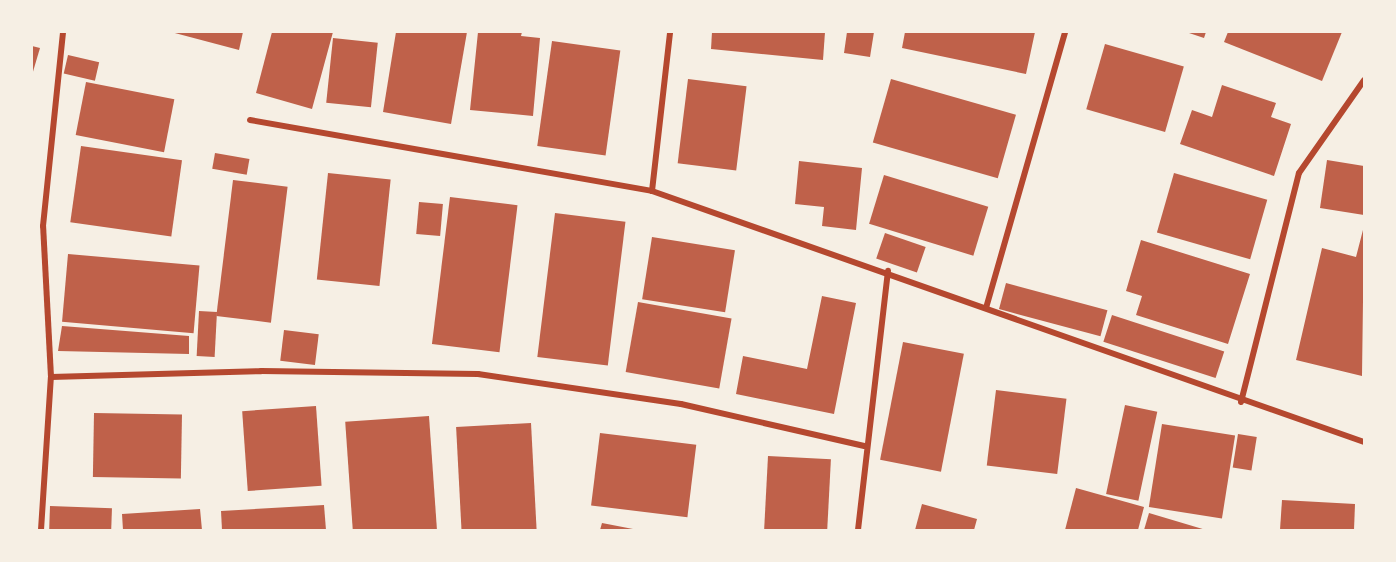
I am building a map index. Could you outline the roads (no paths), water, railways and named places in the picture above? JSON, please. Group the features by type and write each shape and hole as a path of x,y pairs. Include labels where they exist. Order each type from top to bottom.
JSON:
{"street":[{"path":"41,531 51,377 42,226 63,32"},
{"path":"652,191 670,32"},
{"path":"986,308 1065,32"},
{"path":"1241,402 1299,173 1365,80"},
{"path":"250,120 652,191 888,271 1241,402 1365,442"},
{"path":"858,531 864,446 888,271"},
{"path":"51,377 261,371 478,374 681,404 864,446"}]}
